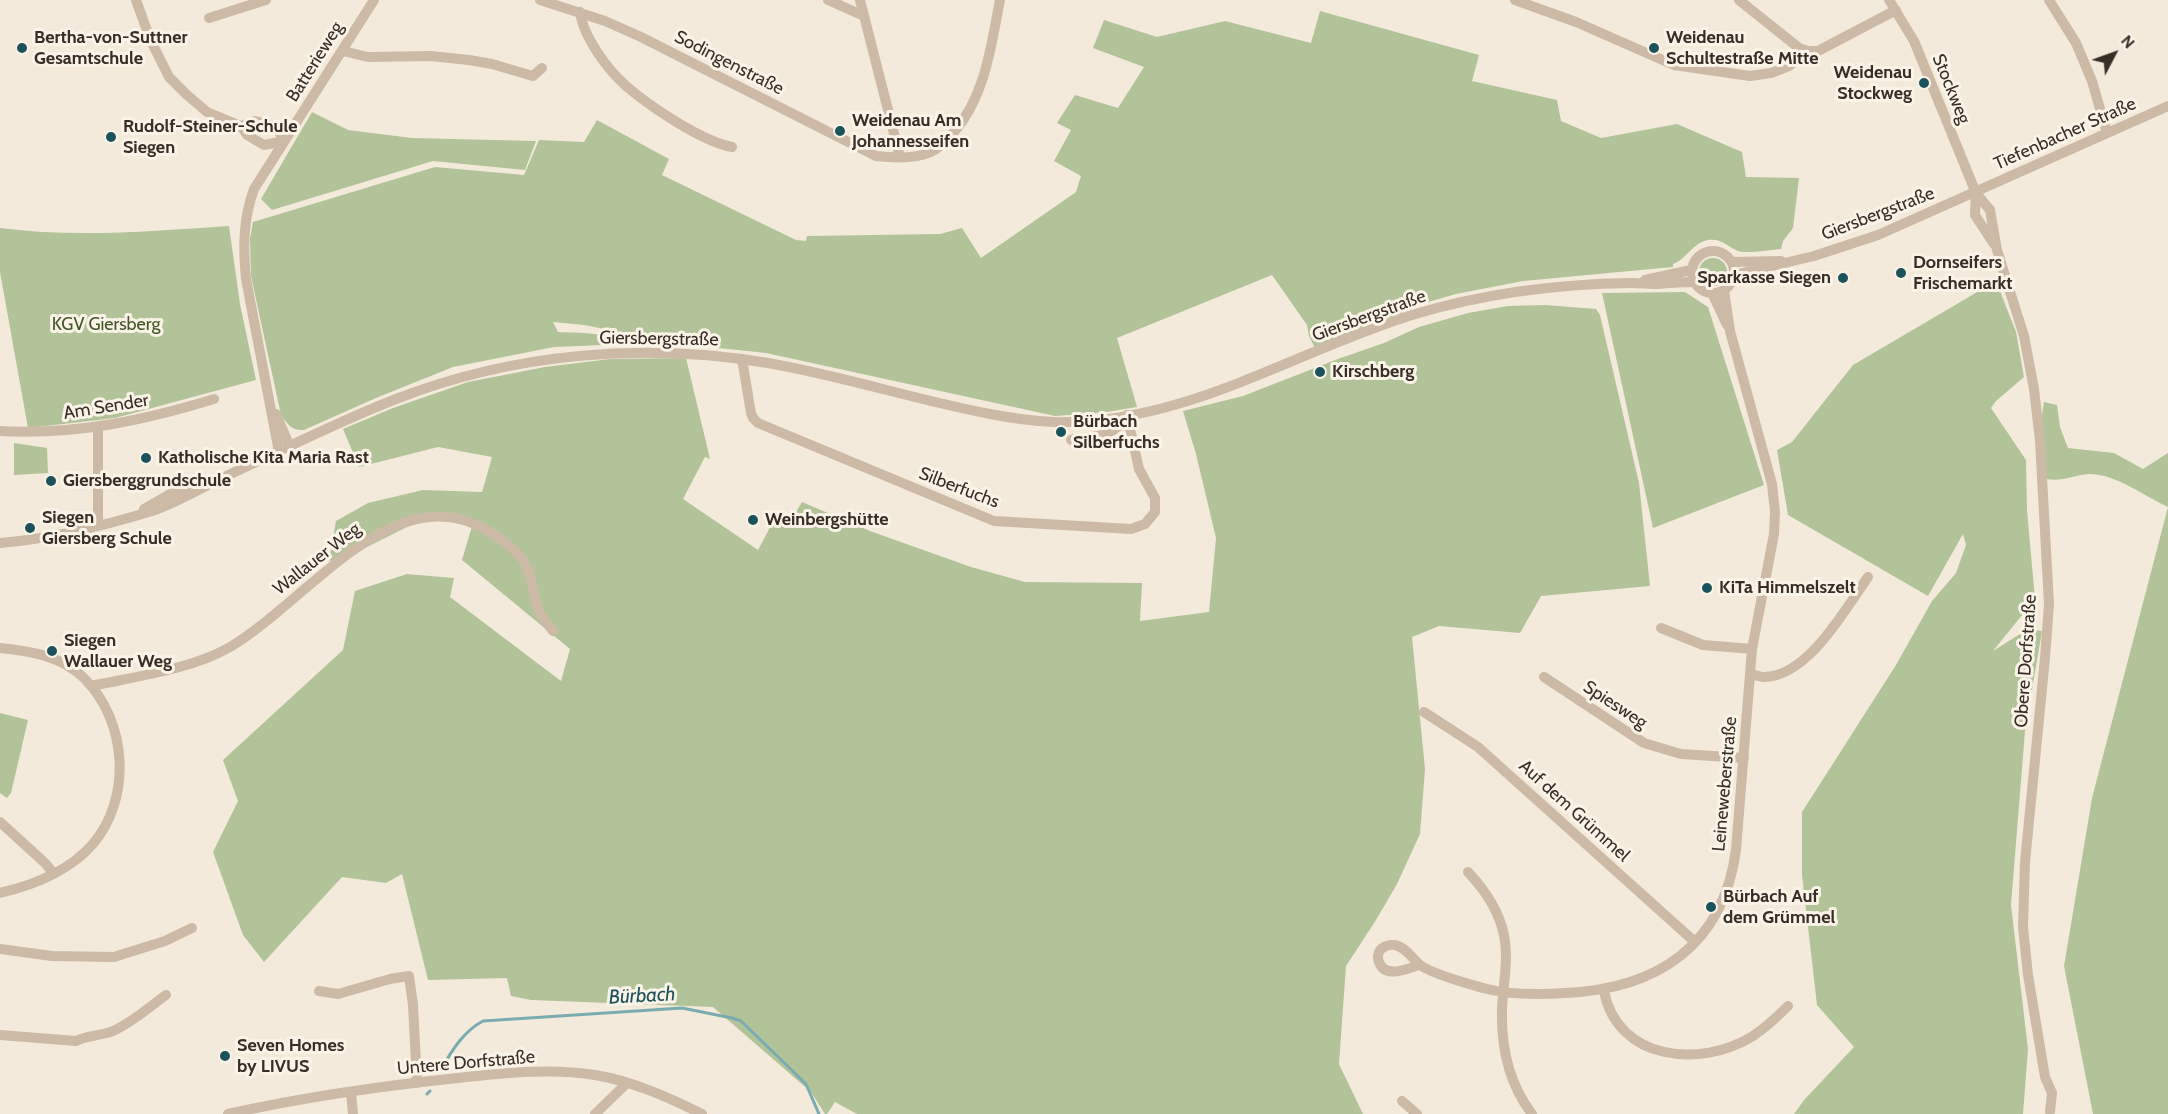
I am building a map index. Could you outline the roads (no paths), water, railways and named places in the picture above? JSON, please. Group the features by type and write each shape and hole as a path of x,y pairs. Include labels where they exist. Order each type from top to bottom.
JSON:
{"street":[{"path":"136,0 150,39 170,77 186,94 207,112 241,126 247,135 264,145 284,141 276,126 255,121 241,126"},
{"path":"209,18 266,0"},
{"name":"Batterieweg","path":"284,449 271,419 246,279 244,233 249,204 254,189 374,0"},
{"name":"Sodingenstraße","path":"540,0 580,12 641,37 876,156 900,157 933,152 964,121 981,87 1000,0"},
{"path":"828,0 864,16"},
{"path":"860,0 900,157"},
{"path":"1515,0 1576,22 1674,65 1750,76 1789,66 1808,51"},
{"path":"1739,0 1799,48 1808,51 1818,51 1896,10"},
{"name":"Stockweg","path":"1889,0 1914,41 1976,193"},
{"path":"2049,0 2076,42 2092,81 2107,133"},
{"path":"580,12 581,22 588,38 624,84 657,109 688,128 720,144 732,147"},
{"path":"343,51 368,57 431,56 469,60 533,76 542,68"},
{"name":"Tiefenbacher Straße","path":"1976,193 2168,106"},
{"name":"Obere Dorfstraße","path":"1976,193 1975,215 1997,250 2017,312 2032,372 2040,441 2047,545 2048,630 2023,895 2025,951 2045,1077 2044,1095 2050,1113"},
{"name":"Giersbergstraße","path":"1734,275 1814,256 1878,235 1976,193"},
{"path":"1709,250 1722,252 1732,262 1734,275 1724,291 1712,293 1699,288 1694,282 1691,270 1697,257 1709,250"},
{"name":"Giersbergstraße","path":"1732,262 1791,261"},
{"name":"Giersbergstraße","path":"1630,283 1691,270"},
{"name":"Giersbergstraße","path":"0,543 54,536 136,515 177,490 207,485 397,398 457,378 563,357 634,352 694,354 742,359 804,371 960,408 1021,419 1065,422 1127,415 1213,393 1364,332 1454,303 1528,291 1630,283 1694,282"},
{"name":"Leineweberstraße","path":"1419,965 1451,978 1504,992 1544,994 1604,991 1634,982 1664,968 1686,952 1709,928 1719,909 1733,877 1752,649 1774,534 1775,512 1772,484 1730,331 1724,291"},
{"name":"Leineweberstraße","path":"1712,293 1730,331"},
{"name":"Silberfuchs","path":"742,359 751,413 758,423 994,521 1131,529 1145,524 1155,512 1155,498 1139,469 1127,415"},
{"name":"Am Sender","path":"0,431 46,432 98,427 162,415 214,399"},
{"name":"Giersbergstraße","path":"1071,440 1111,432 1120,427 1127,415"},
{"path":"98,427 98,526"},
{"name":"Wallauer Weg","path":"93,690 216,655 245,637 367,539 398,525 428,516 468,520 517,553 525,562 540,614 553,631"},
{"path":"1751,674 1765,677 1785,672 1797,664 1827,635 1868,577"},
{"path":"1661,628 1702,645 1752,649"},
{"path":"0,648 45,656 63,663 84,678 110,716 118,746 120,774 117,797 108,821 93,844 76,860 54,874 31,885 0,893"},
{"name":"Spiesweg","path":"1544,677 1644,743 1681,754 1744,758"},
{"name":"Auf dem Grümmel","path":"1424,712 1478,747 1695,942"},
{"path":"0,822 28,846 54,874"},
{"path":"1468,872 1489,898 1504,933 1505,1055 1518,1092 1532,1114"},
{"path":"0,949 52,956 114,957 165,941 192,928"},
{"path":"319,991 338,994 409,976 413,1005 417,1083"},
{"path":"1604,991 1606,1005 1624,1032 1639,1043 1660,1051 1680,1054 1712,1052 1752,1036 1788,1006"},
{"path":"0,1035 76,1041 85,1037 99,1036 128,1023 166,995"},
{"name":"Untere Dorfstraße","path":"228,1114 351,1092 417,1083 486,1075 549,1072 597,1075 672,1099 702,1114"},
{"path":"595,1114 626,1084"},
{"path":"351,1092 353,1114"},
{"path":"1402,1101 1417,1114"}],"waterway":[{"name":"Bürbach","path":"442,1068 464,1036 483,1021 682,1008 741,1021 806,1084 819,1114"},
{"name":"Bürbach","path":"427,1094 430,1091"}],"place":[{"name":"Bertha-von-Suttner Gesamtschule","path":"22,48"},
{"name":"Weidenau Schultestraße Mitte","path":"1654,48"},
{"name":"Weidenau Stockweg","path":"1924,83"},
{"name":"Weidenau Am Johannesseifen","path":"840,131"},
{"name":"Rudolf-Steiner-Schule Siegen","path":"111,137"},
{"name":"Dornseifers Frischemarkt","path":"1901,273"},
{"name":"Sparkasse Siegen","path":"1843,278"},
{"name":"Kirschberg","path":"1320,372"},
{"name":"Bürbach Silberfuchs","path":"1061,432"},
{"name":"Katholische Kita Maria Rast","path":"146,458"},
{"name":"Giersberggrundschule","path":"51,481"},
{"name":"Weinbergshütte","path":"753,520"},
{"name":"Siegen Giersberg Schule","path":"30,528"},
{"name":"KiTa Himmelszelt","path":"1707,588"},
{"name":"Siegen Wallauer Weg","path":"52,651"},
{"name":"Bürbach Auf dem Grümmel","path":"1711,907"},
{"name":"Seven Homes by LIVUS","path":"225,1056"}],"park label":[{"name":"KGV Giersberg","path":"106,325"}]}
